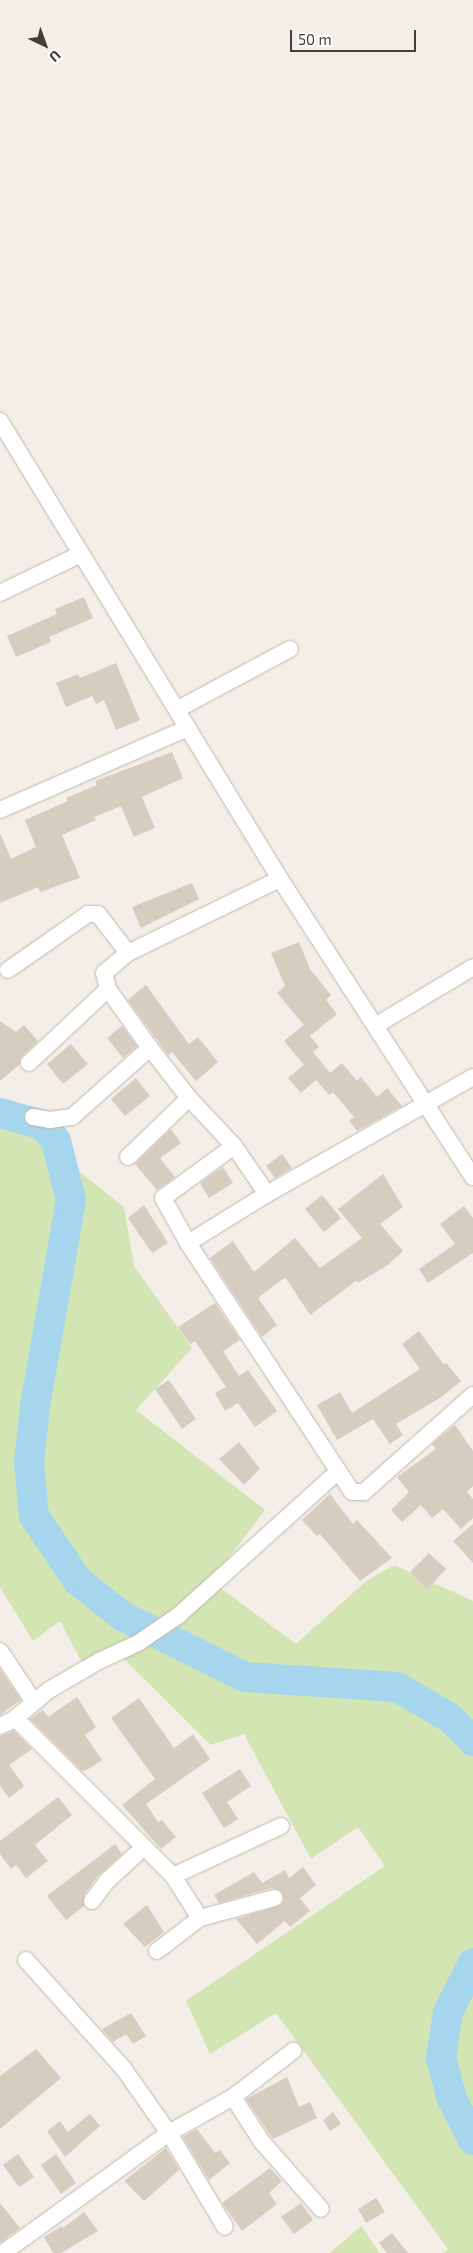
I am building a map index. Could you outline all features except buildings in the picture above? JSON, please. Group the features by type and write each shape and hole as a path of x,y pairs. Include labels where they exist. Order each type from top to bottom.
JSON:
{"street":[{"path":"3,431 178,709 280,879 473,1177"},
{"path":"0,593 81,554"},
{"path":"178,709 290,649"},
{"path":"0,810 188,728"},
{"path":"267,1194 234,1146 189,1098 150,1048 108,989 104,973 106,968 128,953 280,879"},
{"path":"8,970 88,914 98,914 128,953"},
{"path":"375,1026 473,968"},
{"path":"29,1063 108,989"},
{"path":"33,1118 50,1120 72,1116 150,1048"},
{"path":"188,1244 267,1194 427,1105 473,1077"},
{"path":"128,1157 189,1098"},
{"path":"234,1146 163,1198 188,1244 352,1492 364,1492 473,1395"},
{"path":"200,1918 173,1876 144,1847 7,1723 34,1702 99,1661 138,1644 179,1615 337,1472"},
{"path":"0,1651 34,1702"},
{"path":"173,1876 281,1826"},
{"path":"92,1900 106,1881 144,1847"},
{"path":"156,1952 200,1918 274,1898"},
{"path":"26,1960 123,2068 169,2133 225,2227"},
{"path":"3,2253 169,2133 233,2098 293,2051"},
{"path":"233,2098 262,2142 321,2209"}],"green space":[{"path":"0,1109 124,1207 134,1266 192,1348 136,1410 265,1510 211,1581 296,1644 365,1582 394,1565 473,1601 473,2253 444,2253 448,2249 276,2013 210,2054 186,2001 385,1866 358,1827 311,1859 244,1734 211,1745 121,1656 87,1672 60,1621 33,1641 0,1587"},
{"path":"361,2226 380,2253 330,2253"}],"waterway":[{"path":"0,1113 43,1125 56,1141 71,1200 35,1406 29,1463 34,1516 78,1581 124,1617 245,1677 397,1687 450,1718 473,1741"},
{"path":"473,1963 448,2012 441,2058 452,2099 473,2140"}]}
